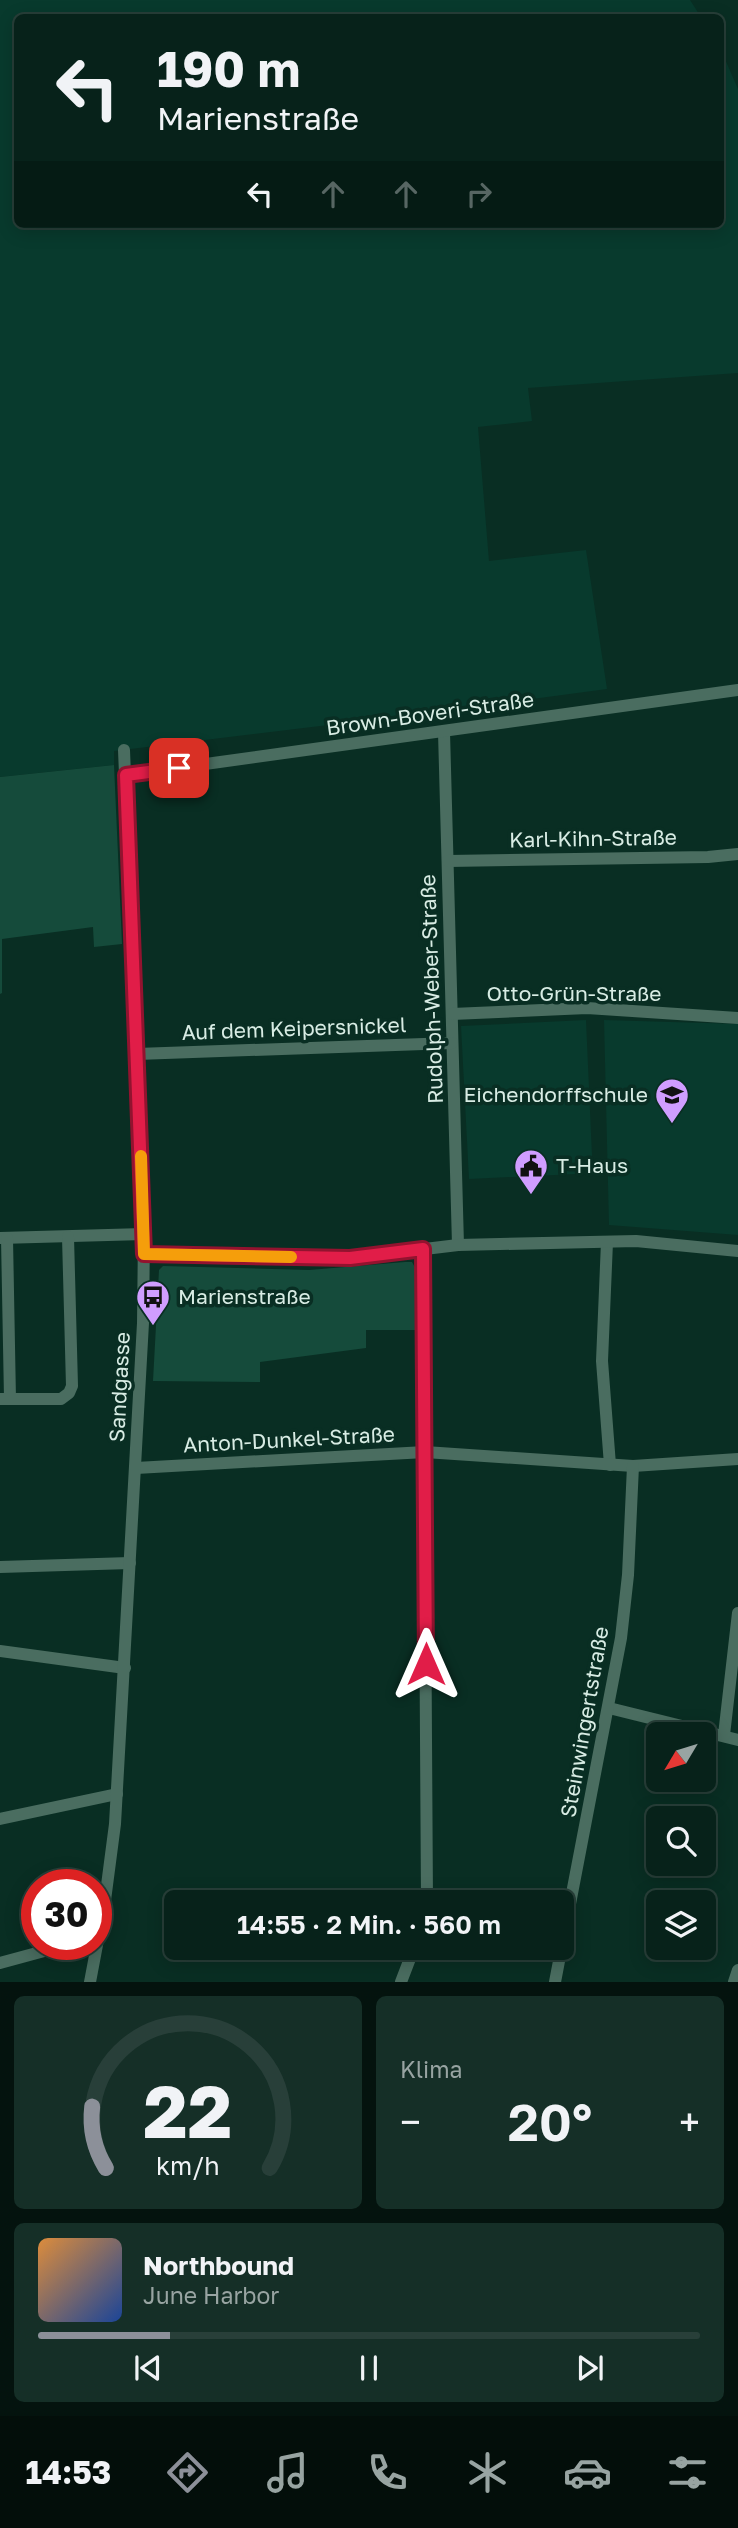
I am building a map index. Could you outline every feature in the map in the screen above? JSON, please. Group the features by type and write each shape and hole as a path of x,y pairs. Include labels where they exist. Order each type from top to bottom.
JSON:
{"street":[{"name":"Brown-Boveri-Straße","path":"126,775 738,690"},
{"name":"Rudolph-Weber-Straße","path":"444,732 458,1245"},
{"name":"Sandgasse","path":"109,1869 117,1794 125,1668 144,1254 124,750"},
{"name":"Karl-Kihn-Straße","path":"448,860 708,857 738,854"},
{"name":"Otto-Grün-Straße","path":"452,1014 601,1009 738,1018"},
{"name":"Auf dem Keipersnickel","path":"137,1054 452,1043"},
{"path":"68,1237 72,1386 69,1393 61,1399 5,1399 3,1238 144,1234"},
{"path":"144,1254 350,1258 458,1245 636,1241 738,1251"},
{"path":"607,1242 603,1361 610,1465"},
{"path":"423,1249 427,1890"},
{"name":"Anton-Dunkel-Straße","path":"136,1468 425,1452 633,1466 738,1459"},
{"name":"Steinwingertstraße","path":"555,1982 626,1605 633,1466"},
{"path":"0,1567 130,1563"},
{"path":"724,1735 738,1614"},
{"path":"0,1651 125,1668"},
{"path":"608,1708 738,1740"},
{"path":"0,1819 117,1794"},
{"path":"0,1963 21,1957"},
{"name":"Sandgasse","path":"90,1982 94,1960"},
{"path":"401,1982 409,1960"},
{"path":"733,1982 738,1970"}],"shaded area":[{"path":"0,0 690,0 699,14 14,14 14,228 724,228 724,57 738,89 738,373 528,388 532,421 478,427 489,561 586,550 607,689 114,751 114,765 0,777"},
{"path":"114,765 122,944 94,947 93,927 2,939 0,994 0,777"},
{"path":"586,1020 592,1156 576,1157 576,1174 469,1179 461,1026"},
{"name":"Eichendorffschule","path":"604,1020 738,1024 738,1235 609,1225"},
{"path":"412,1262 418,1273 418,1330 366,1330 366,1348 260,1362 260,1382 153,1381 159,1270 163,1266 309,1270"}],"slow traffic":[{"path":"141,1156 144,1254 291,1257"}],"place":[{"name":"Eichendorffschule","path":"672,1125"},
{"name":"T-Haus","path":"531,1196"},
{"name":"Marienstraße","path":"153,1327"}],"route":[{"path":"179,768 126,775 144,1254 350,1258 423,1249 426,1664"}]}
